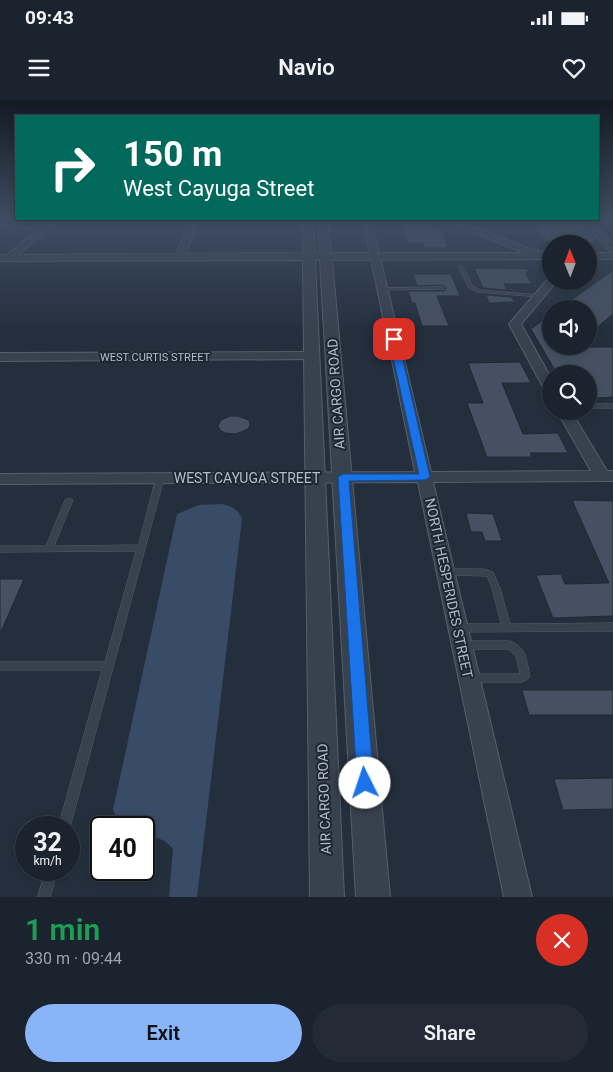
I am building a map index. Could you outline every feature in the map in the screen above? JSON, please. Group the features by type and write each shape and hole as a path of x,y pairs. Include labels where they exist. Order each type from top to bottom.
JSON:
{"street":[{"path":"4,258 146,257"},
{"name":"AIR CARGO ROAD","path":"309,257 310,356 327,897"},
{"name":"AIR CARGO ROAD","path":"326,257 373,897"},
{"name":"NORTH HESPERIDES STREET","path":"374,257 518,897"},
{"path":"542,373 515,324 545,290"},
{"name":"WEST CURTIS STREET","path":"0,357 310,356"},
{"path":"570,420 607,476"},
{"name":"WEST CAYUGA STREET","path":"0,479 607,476"}],"lane":[{"path":"461,267 470,286 478,291 540,296"},
{"path":"382,289 442,288"},
{"path":"597,406 613,406"},
{"path":"67,816 160,478"},
{"path":"49,548 69,500"},
{"path":"0,549 140,548"},
{"path":"446,572 484,572 490,574 496,588 507,628"},
{"path":"460,636 507,628 613,627"},
{"path":"460,636 510,645 520,654 525,676 521,678 469,678"},
{"path":"0,666 108,666"},
{"path":"44,897 49,881"}],"water":[{"path":"221,504 228,506 234,508 242,519 197,897 169,897 173,849 165,841 155,837 155,816 117,816 113,810 177,514 199,505"}],"building":[{"path":"474,268 529,269 526,274 532,284 504,284 507,290 483,288"},
{"path":"613,270 613,314 597,327 597,300 571,300 585,290 598,290 598,281"},
{"path":"413,274 451,274 460,296 437,296 449,326 422,326 415,303 412,303 408,291 444,291 446,288 442,285 417,286"},
{"path":"486,295 511,297 515,302 489,303"},
{"path":"542,321 542,348 531,329"},
{"path":"597,347 613,347 613,397 597,397 597,365 552,365 546,355 597,355"},
{"path":"520,362 531,383 502,383 523,434 558,433 568,453 530,453 532,457 487,457 467,403 483,403 468,363"},
{"path":"230,416 238,416 249,420 250,426 248,429 236,434 225,433 220,430 218,426 221,420"},
{"path":"572,500 613,501 613,616 553,618 536,575 561,574 565,584 609,583"},
{"path":"466,513 493,514 502,541 485,541 482,532 471,532"},
{"path":"0,579 24,579 0,634"},
{"path":"522,690 613,690 613,715 529,715"},
{"path":"613,778 613,809 563,810 554,779"}],"route":[{"path":"365,783 343,477 425,477 394,339"}]}
